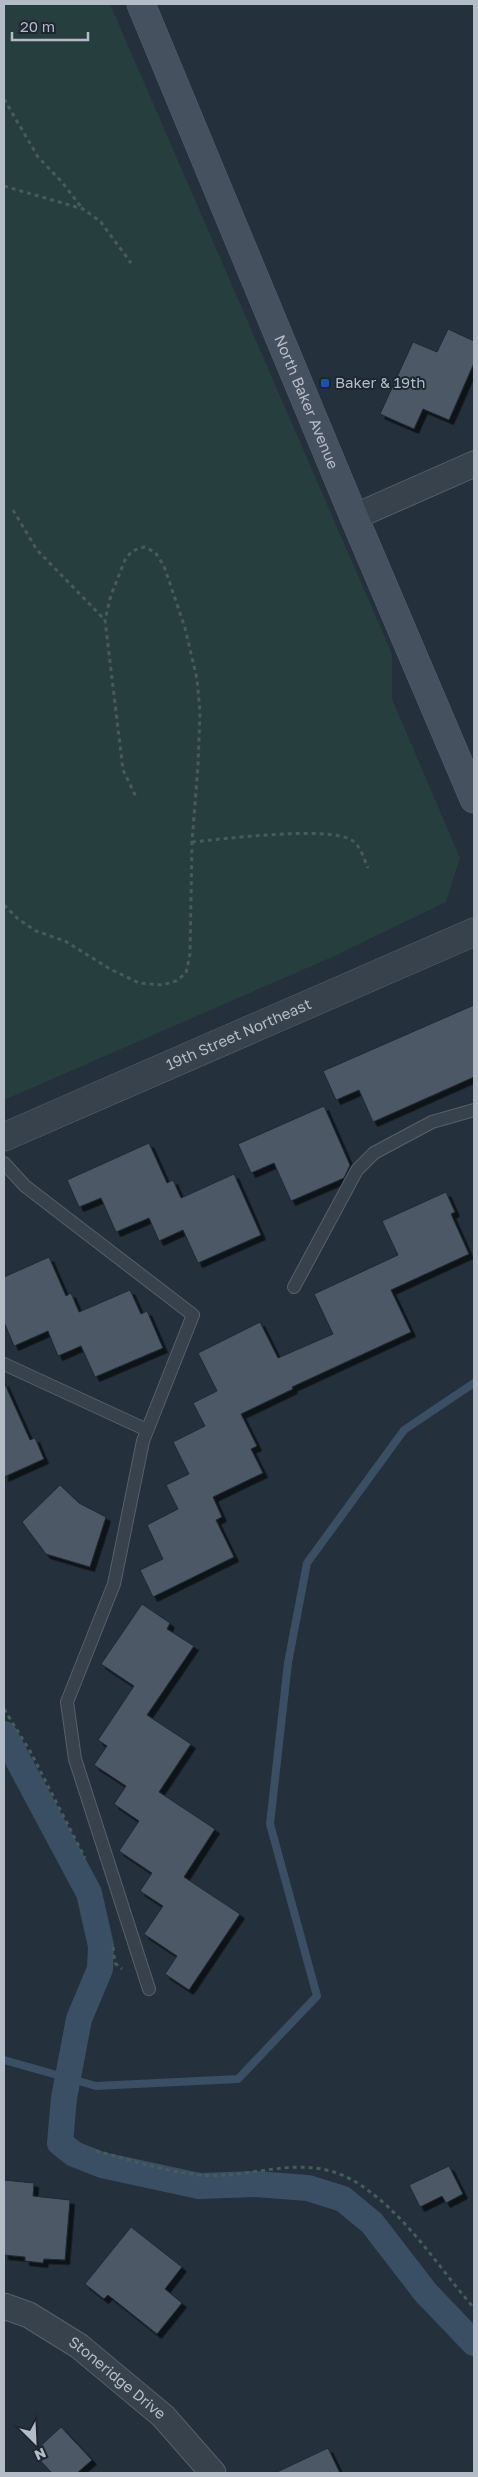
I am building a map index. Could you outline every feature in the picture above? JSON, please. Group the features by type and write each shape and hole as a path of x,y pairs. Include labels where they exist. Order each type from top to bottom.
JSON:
{"main road":[{"name":"North Baker Avenue","path":"141,4 474,800"}],"street":[{"path":"354,517 474,464"},
{"name":"19th Street Northeast","path":"4,1137 474,932"},
{"name":"Stoneridge Drive","path":"4,2306 29,2314 79,2346 163,2416 213,2473"}],"lane":[{"path":"294,1287 357,1170 374,1153 432,1122 474,1110"},
{"path":"4,1163 24,1186 193,1315 143,1442 114,1584 67,1702 75,1759 149,1989"},
{"path":"4,1364 147,1430"}],"path":[{"path":"4,99 38,157 61,181 82,209"},
{"path":"4,186 82,209 100,221 131,263"},
{"path":"13,510 37,550 105,620"},
{"path":"4,905 18,919 36,931 65,941 110,969 139,983 162,985 176,981 186,973 190,954 192,842 200,712 198,680 185,628 164,566 155,552 144,547 132,551 125,560 111,596 105,620 123,770 137,799"},
{"path":"192,842 284,835 341,835 354,842 368,868"},
{"path":"4,1709 30,1751 87,1862"},
{"path":"113,1940 114,1964 149,1989"},
{"path":"96,2151 163,2169 201,2175 247,2173 291,2166 323,2169 360,2184 394,2210 474,2308"}],"green space":[{"path":"4,4 110,4 392,654 392,699 460,858 446,902 330,958 4,1100"}],"building":[{"path":"448,329 474,341 474,363 449,420 423,409 414,429 380,414 413,342 437,352"},
{"path":"474,1005 474,1077 373,1122 359,1090 336,1100 323,1071"},
{"path":"324,1106 350,1165 344,1178 291,1201 274,1163 251,1173 238,1144"},
{"path":"149,1143 167,1183 173,1180 181,1198 234,1174 261,1235 198,1263 183,1230 159,1241 149,1218 116,1232 101,1198 79,1207 67,1180"},
{"path":"446,1192 455,1212 451,1214 469,1254 391,1290 411,1332 292,1387 293,1389 241,1414 257,1446 251,1449 263,1473 213,1497 222,1517 216,1520 234,1557 153,1597 140,1570 163,1559 147,1525 178,1509 166,1485 189,1474 173,1442 205,1426 193,1403 217,1391 198,1353 260,1322 278,1358 333,1334 314,1294 398,1255 382,1221"},
{"path":"49,1257 66,1296 71,1293 79,1312 130,1290 141,1314 147,1311 163,1348 95,1377 81,1346 58,1356 48,1331 14,1346 4,1322 4,1277"},
{"path":"4,1382 30,1440 35,1438 44,1459 4,1477"},
{"path":"60,1485 79,1503 106,1517 90,1567 46,1554 22,1522"},
{"path":"142,1604 170,1623 167,1629 194,1646 147,1715 191,1744 159,1792 215,1829 184,1877 240,1914 189,1990 165,1974 177,1956 144,1934 163,1906 140,1891 152,1873 119,1851 139,1821 114,1804 126,1786 94,1765 107,1746 98,1740 134,1686 101,1664"},
{"path":"449,2166 463,2194 446,2203 442,2196 420,2207 409,2185"},
{"path":"4,2180 34,2183 33,2196 70,2200 65,2260 44,2259 43,2263 25,2261 25,2257 4,2255"},
{"path":"131,2227 182,2267 165,2289 182,2303 157,2334 108,2295 104,2299 85,2284"},
{"path":"61,2427 92,2460 77,2473 52,2473 33,2453"},
{"path":"328,2448 340,2473 275,2473"}],"waterway":[{"path":"4,2060 96,2086 238,2079 317,1996 270,1824 288,1663 307,1563 404,1430 474,1383"},
{"path":"4,1734 89,1893 101,1946 100,1969 79,2019 64,2098 60,2143 74,2154 102,2165 199,2186 255,2184 308,2188 343,2199 372,2223 426,2293 474,2343"}],"place":[{"name":"Baker & 19th","path":"325,383"}]}
